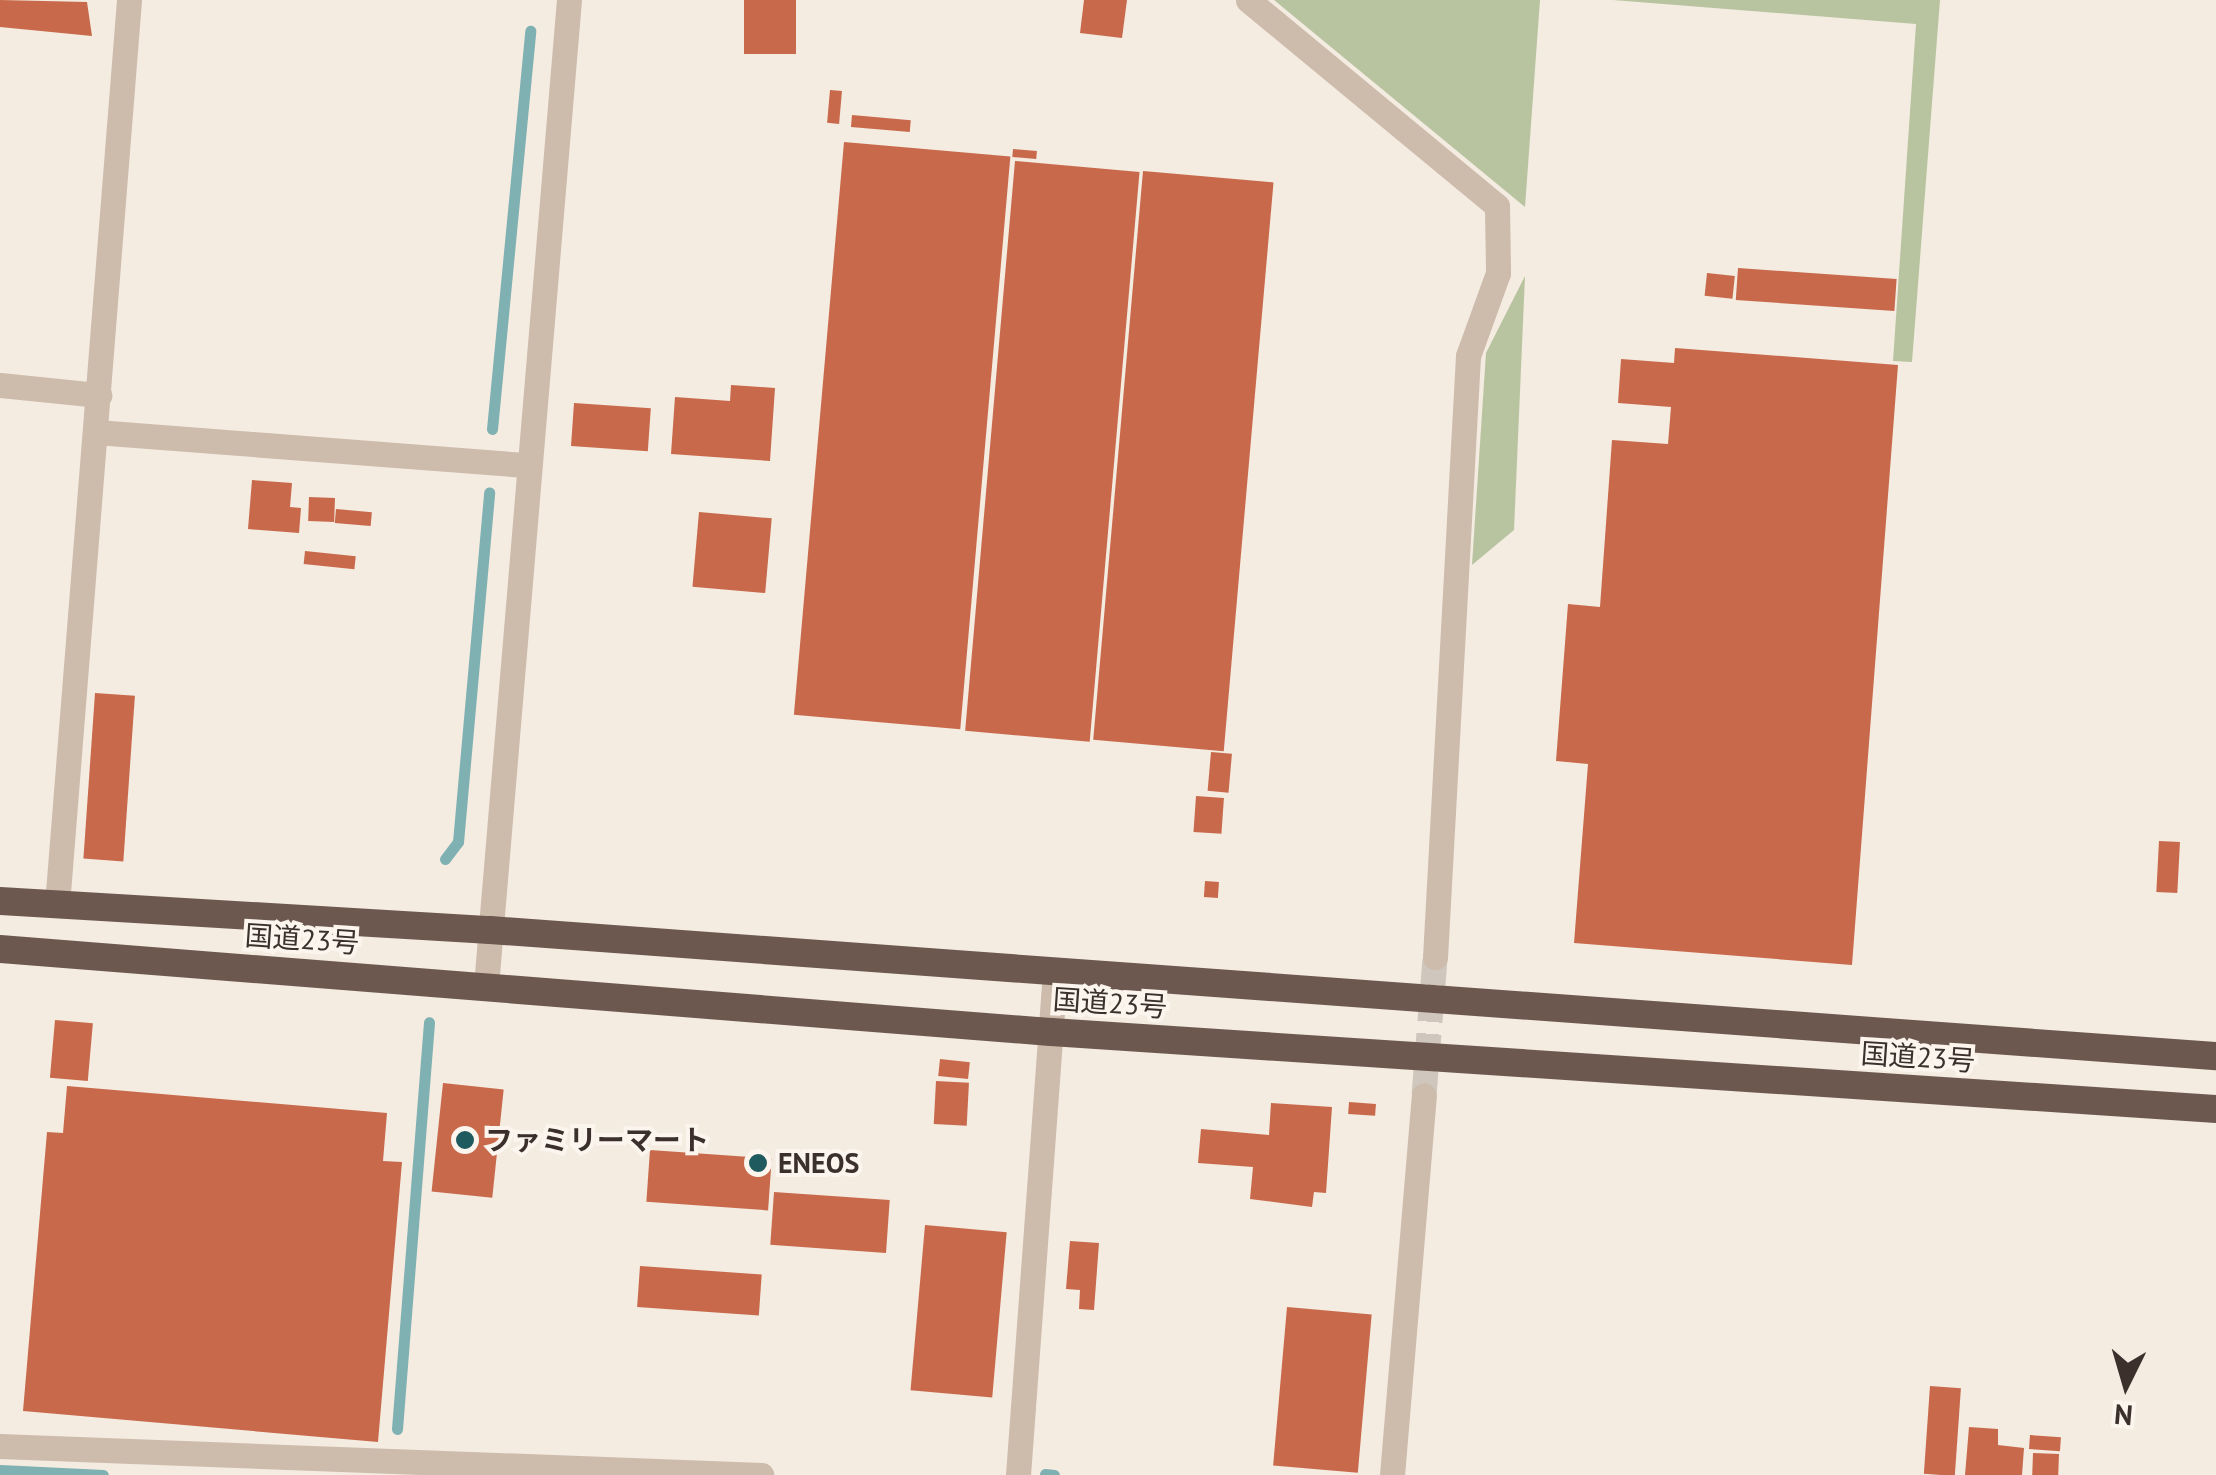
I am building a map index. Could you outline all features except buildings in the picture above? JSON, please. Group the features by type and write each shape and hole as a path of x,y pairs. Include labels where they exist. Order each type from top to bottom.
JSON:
{"highway":[{"name":"国道23号","path":"0,901 490,930 2216,1056"},
{"name":"国道23号","path":"0,949 1051,1032 2216,1109"}],"street":[{"path":"56,905 128,0"},
{"path":"486,986 526,465 569,0"},
{"path":"1248,0 1498,206 1498,273 1468,356 1435,956"},
{"path":"0,385 99,396"},
{"path":"96,432 526,465"},
{"path":"1018,1475 1056,970"},
{"path":"1392,1475 1424,1096"},
{"path":"0,1446 762,1475"}],"green space":[{"path":"1274,0 1540,0 1525,207"},
{"path":"1613,0 1940,0 1912,362 1893,361 1916,24"},
{"path":"1525,276 1514,530 1472,565 1486,353"}],"waterway":[{"path":"492,429 530,31"},
{"path":"445,859 458,842 489,492"},
{"path":"397,1429 429,1022"},
{"path":"0,1470 103,1475"},
{"path":"1045,1474 1054,1475"}],"tunnel":[{"path":"1424,1095 1435,957"}],"place":[{"name":"ファミリーマート","path":"465,1140"},
{"name":"ENEOS","path":"758,1163"}]}
